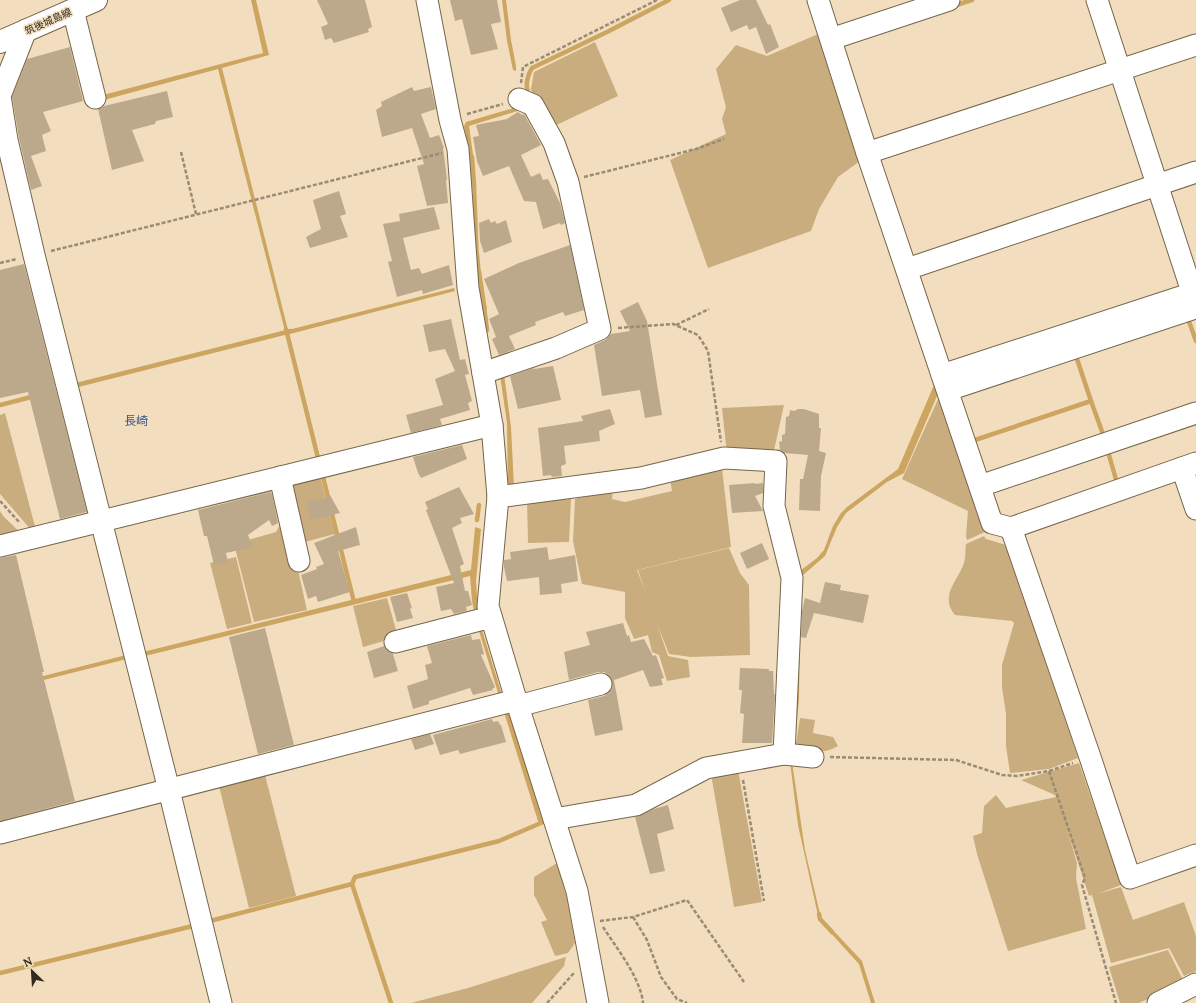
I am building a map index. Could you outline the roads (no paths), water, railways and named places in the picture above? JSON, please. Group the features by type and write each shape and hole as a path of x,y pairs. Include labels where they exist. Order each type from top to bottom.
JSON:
{"main road":[{"name":"筑後城島線","path":"0,42 96,0"}],"street":[{"path":"426,0 450,120 458,149 468,288 492,425 498,497 488,606 517,703 577,891 598,1003"},
{"path":"818,0 992,523 1011,528 1189,465 1196,509"},
{"path":"831,39 949,0"},
{"path":"945,383 1195,299 1097,0"},
{"path":"73,10 95,98"},
{"path":"26,30 0,96 7,140 34,255 170,790 221,1003"},
{"path":"868,153 1196,44"},
{"path":"483,373 556,348 600,329 568,182 554,143 533,105 519,99"},
{"path":"907,269 1196,172"},
{"path":"980,486 1196,413"},
{"path":"0,546 492,425"},
{"path":"498,497 641,478 724,458 776,461 774,506 792,578 784,754"},
{"path":"280,477 299,561"},
{"path":"1011,528 1130,878 1196,855"},
{"path":"395,642 491,617"},
{"path":"0,833 517,703 602,684"},
{"path":"554,820 636,805 706,768 784,754 813,757"},
{"path":"1158,1003 1196,984"}],"waterway":[{"path":"527,95 527,80 532,68 669,0"},
{"path":"953,6 972,0"},
{"path":"472,157 474,185"},
{"path":"477,254 479,277"},
{"path":"484,306 487,330"},
{"path":"1187,316 1196,341"},
{"path":"286,329 319,462"},
{"path":"73,386 291,331"},
{"path":"972,441 1091,401 1075,353"},
{"path":"0,405 35,396"},
{"path":"1091,401 1104,437"},
{"path":"1107,448 1117,483"},
{"path":"322,473 329,501"},
{"path":"477,520 479,505"},
{"path":"331,510 354,602"},
{"path":"206,922 352,884 355,877 499,841 541,823 506,711"},
{"path":"352,884 391,1003"},
{"path":"819,914 820,919 832,932"},
{"path":"0,973 197,925"}],"district":[{"name":"長崎","path":"136,421"}]}
